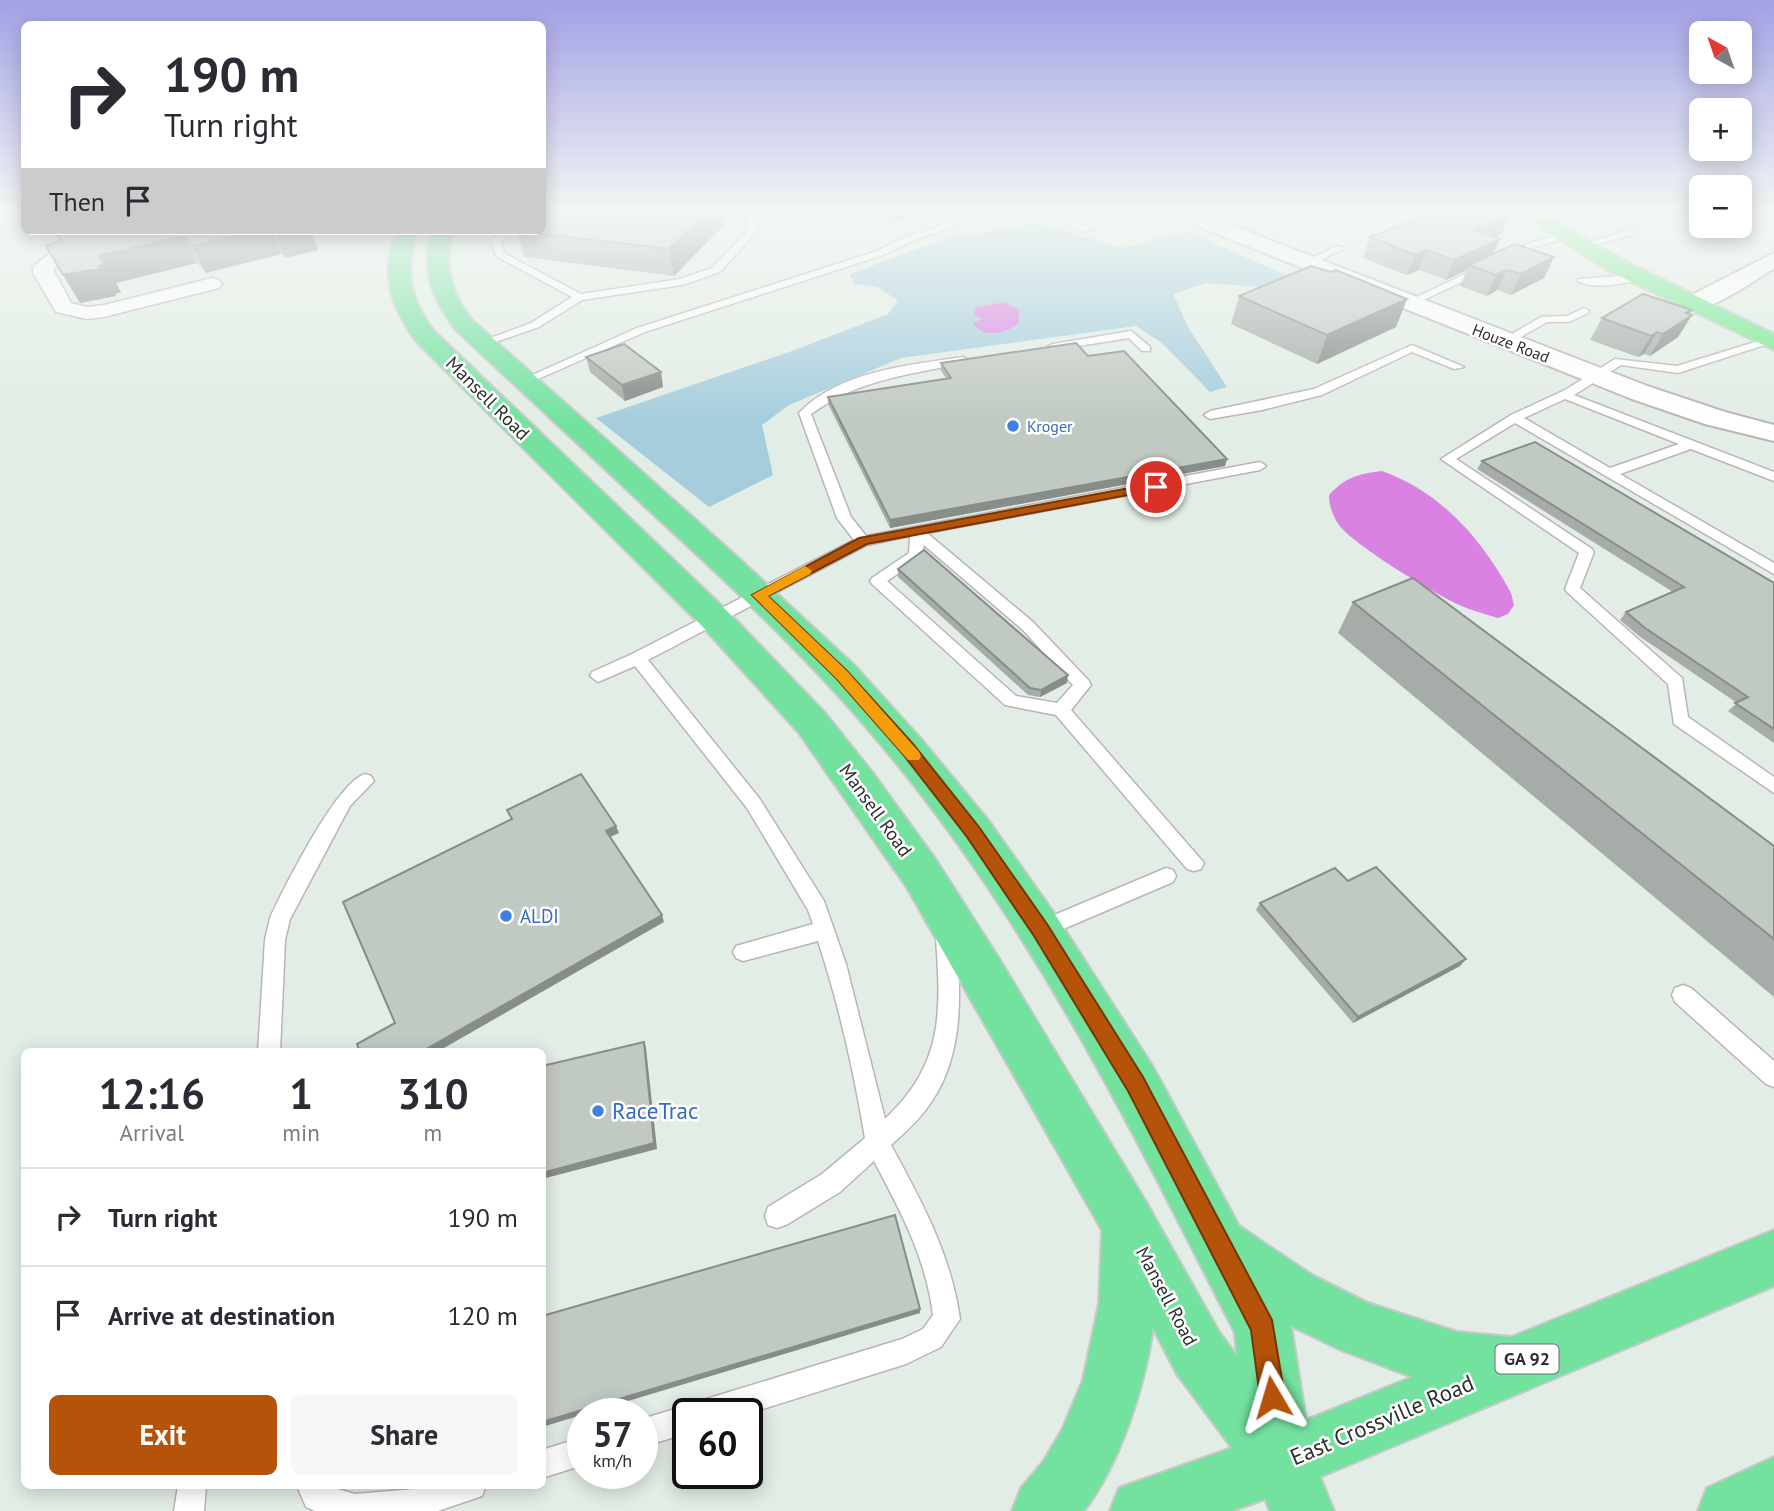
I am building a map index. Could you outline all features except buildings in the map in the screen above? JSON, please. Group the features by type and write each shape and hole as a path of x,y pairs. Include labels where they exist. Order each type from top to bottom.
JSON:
{"highway":[{"path":"1649,281 1701,299"},
{"path":"1667,281 1772,336"}],"main road":[{"name":"Mansell Road","path":"398,281 405,307 425,336 715,618 820,733 888,824 1021,1037 1127,1221 1198,1353 1292,1487"},
{"name":"Mansell Road","path":"440,281 443,295 463,324 759,595 842,675 907,749 973,832 1040,930 1135,1084 1263,1328 1292,1487"},
{"path":"1044,1511 1075,1466 1100,1416 1115,1377 1131,1285 1127,1221"},
{"path":"1216,1238 1257,1274 1338,1321 1380,1338 1463,1363 1516,1364"},
{"name":"East Crossville Road","path":"1142,1511 1292,1487 1516,1364 1774,1258"},
{"path":"1730,1511 1774,1489"}],"street":[{"path":"47,281 63,308 87,313 212,284"},
{"name":"Houze Road","path":"1352,281 1596,375 1715,418 1772,435"},
{"path":"1701,299 1735,281"}],"lane":[{"path":"548,281 579,297"},
{"path":"483,343 535,325 579,297 630,287 686,281"},
{"path":"524,381 641,330 795,281"},
{"path":"1409,303 1457,281"},
{"path":"1583,281 1606,287 1627,281"},
{"path":"1506,341 1545,319 1569,319 1584,312"},
{"path":"1039,349 1131,334 1146,349"},
{"path":"1772,336 1678,370 1619,361 1564,395 1515,418 1447,459 1587,552 1572,589 1676,682 1680,720 1774,786"},
{"path":"1210,415 1318,392 1412,348 1458,367"},
{"path":"863,541 844,519 805,414 826,397 880,373 972,359"},
{"path":"1564,395 1774,477"},
{"path":"1515,418 1774,569"},
{"path":"1609,473 1690,445"},
{"path":"598,676 638,658 863,541 1260,466"},
{"path":"917,531 1028,626 1083,685 1061,710"},
{"path":"917,531 916,555 877,581 1011,702 1061,710 1194,863"},
{"path":"638,658 753,803 817,907 869,1093 877,1143 927,1236 945,1292 947,1319 932,1338 906,1351 755,1398"},
{"path":"269,1048 275,940 280,918 344,801 365,781"},
{"path":"1040,930 1166,876"},
{"path":"777,1216 831,1183 877,1143 929,1086 944,1041 948,1000 943,909"},
{"path":"743,952 825,930"},
{"path":"1683,995 1774,1076"},
{"path":"546,1463 567,1456"},
{"path":"188,1511 192,1489"},
{"path":"312,1489 316,1497 355,1509 414,1504 462,1489"}],"shaded area":[{"path":"853,281 1299,281 1309,285 1261,287 1205,283 1173,294 1188,327 1227,387 1210,392 1162,343 1136,326 901,358 789,405 762,425 773,475 709,507 596,418 792,351 888,314 898,301 878,287 854,284"},
{"path":"1005,302 1019,310 1019,322 1014,326 1002,332 988,333 973,323 982,319 974,315 976,307"},
{"path":"1382,471 1423,491 1473,536 1511,593 1514,605 1508,614 1498,618 1445,598 1361,545 1339,525 1332,511 1329,495 1353,477"}],"slow traffic":[{"path":"805,571 759,595 842,675 913,756"}],"place":[{"name":"Kroger","path":"1013,426"},
{"name":"ALDI","path":"506,916"},
{"name":"RaceTrac","path":"598,1111"}],"route":[{"path":"1156,487 863,541 759,595 842,675 907,749 973,832 1040,930 1135,1084 1263,1328 1272,1397"}]}
